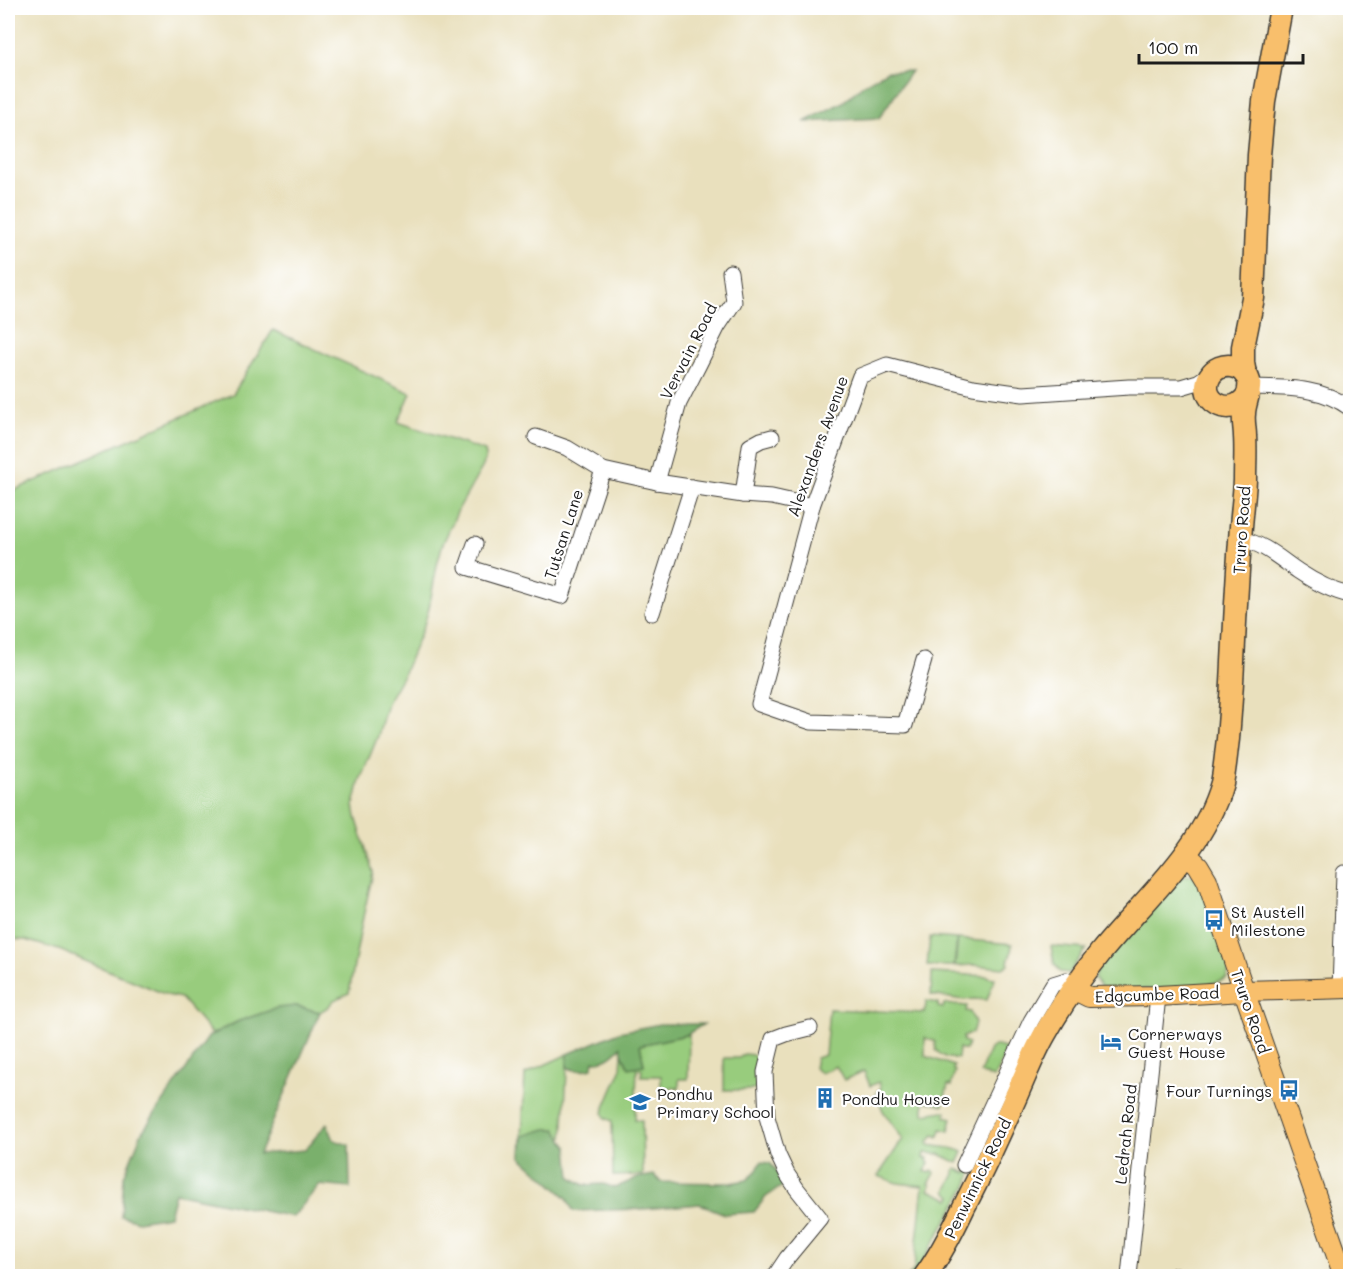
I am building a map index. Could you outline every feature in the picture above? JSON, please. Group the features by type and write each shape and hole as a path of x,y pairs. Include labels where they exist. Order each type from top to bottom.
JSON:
{"highway":[{"name":"Truro Road","path":"1159,886 1209,817 1224,770 1230,713 1245,481 1244,414 1247,386 1243,348 1253,298 1259,155 1264,101 1281,8"},
{"name":"Truro Road","path":"1216,370 1247,324"},
{"path":"1228,365 1242,370 1247,386 1244,401 1229,408 1215,403 1207,386 1209,378 1216,370 1228,365"},
{"name":"Truro Road","path":"1215,403 1238,434 1245,449"},
{"name":"Penwinnick Road","path":"930,1275 986,1165 1016,1074 1102,951 1159,886"}],"main road":[{"name":"Truro Road","path":"1185,853 1198,865 1207,880 1244,991 1344,1264"},
{"name":"Edgcumbe Road","path":"1075,987 1089,997 1345,989"}],"street":[{"name":"Vervain Road","path":"657,482 679,403 718,326 734,302 730,272"},
{"name":"Alexanders Avenue","path":"924,660 905,725 811,722 759,704 812,506 860,376 887,365 973,387 1023,394 1129,387 1181,387 1198,382 1216,370"},
{"path":"1247,386 1281,387 1316,392 1344,403 1350,408"},
{"name":"Alexanders Avenue","path":"1181,387 1215,403"},
{"path":"536,437 567,448 603,470 657,482 772,497 812,506"},
{"path":"743,495 750,446 772,437"},
{"name":"Tutsan Lane","path":"475,544 467,567 562,596 603,470"},
{"path":"652,613 692,487"},
{"path":"1240,539 1263,546 1301,573 1334,590 1350,595"},
{"path":"1344,873 1345,989"},
{"name":"Ledrah Road","path":"1129,1276 1158,996"},
{"path":"775,1276 820,1218 796,1189 778,1155 768,1117 765,1072 773,1039 810,1028"},
{"name":"Penwinnick Road","path":"964,1165 1016,1074"}],"green space":[{"path":"887,71 911,71 879,118 804,122 843,102 864,84"},
{"path":"273,330 411,393 398,422 485,451 486,456 442,546 424,625 403,675 387,703 378,736 360,780 354,805 373,872 349,993 334,1000 320,1012 296,1006 239,1021 212,1034 181,998 167,995 59,950 25,940 8,939 8,493 233,394"},
{"path":"1189,875 1198,877 1230,967 1227,978 1214,983 1182,988 1102,988 1095,978 1097,970 1176,878"},
{"path":"930,937 957,939 954,966 927,966"},
{"path":"958,939 1012,944 1009,964 1003,968 975,965 955,966"},
{"path":"1051,946 1086,949 1069,973 1060,972 1054,963"},
{"path":"932,973 995,978 987,1000 964,1000 931,995"},
{"path":"926,1001 938,1003 938,1007 943,1008 944,1004 967,1006 966,1011 970,1012 975,1023 972,1033 963,1037 963,1041 968,1043 966,1050 959,1048 958,1058 943,1056 936,1050 935,1041 925,1038 925,1056 954,1066 955,1071 951,1086 948,1085 943,1105 924,1101 924,1114 944,1111 945,1116 952,1118 949,1131 941,1129 939,1137 934,1135 928,1142 929,1145 963,1152 958,1163 939,1154 925,1153 924,1158 928,1158 929,1163 925,1171 935,1173 929,1184 931,1185 929,1190 950,1199 952,1196 946,1191 955,1174 954,1171 957,1169 967,1173 1010,1078 967,1186 914,1276 909,1276 914,1269 923,1186 897,1183 878,1176 903,1139 883,1111 876,1093 881,1088 879,1082 870,1086 864,1071 844,1080 836,1066 821,1073 814,1068 816,1058 825,1055 829,1009 925,1013"},
{"path":"296,1006 320,1012 259,1154 305,1150 327,1123 334,1140 349,1145 350,1188 319,1185 293,1217 175,1193 169,1216 138,1221 121,1216 124,1176 142,1132 209,1036 239,1021 277,1008"},
{"path":"660,1024 704,1024 686,1035 640,1045 644,1065 629,1068 621,1047 609,1057 594,1061 592,1068 576,1070 567,1067 568,1054 619,1032"},
{"path":"689,1034 688,1079 679,1079 679,1088 661,1088 661,1076 641,1076 642,1069 637,1069 635,1120 642,1120 643,1175 613,1176 612,1121 605,1118 603,1112 621,1070 622,1053 629,1068 644,1065 640,1045"},
{"path":"994,1046 1007,1049 994,1078 980,1073 990,1049"},
{"path":"568,1054 563,1141 539,1172 521,1157 525,1074"},
{"path":"744,1054 753,1055 758,1060 757,1088 724,1090 724,1058 739,1058"},
{"path":"546,1129 556,1129 568,1147 571,1177 584,1185 604,1184 615,1188 637,1178 654,1175 661,1182 730,1183 747,1180 761,1162 770,1163 780,1175 784,1185 766,1197 754,1212 725,1214 700,1204 643,1209 573,1211 567,1198 521,1157 523,1136"}],"place":[{"name":"St Austell Milestone","path":"1214,920"},
{"name":"Cornerways Guest House","path":"1111,1042"},
{"name":"Four Turnings","path":"1289,1090"},
{"name":"Pondhu House","path":"825,1098"},
{"name":"Pondhu Primary School","path":"640,1102"}]}
